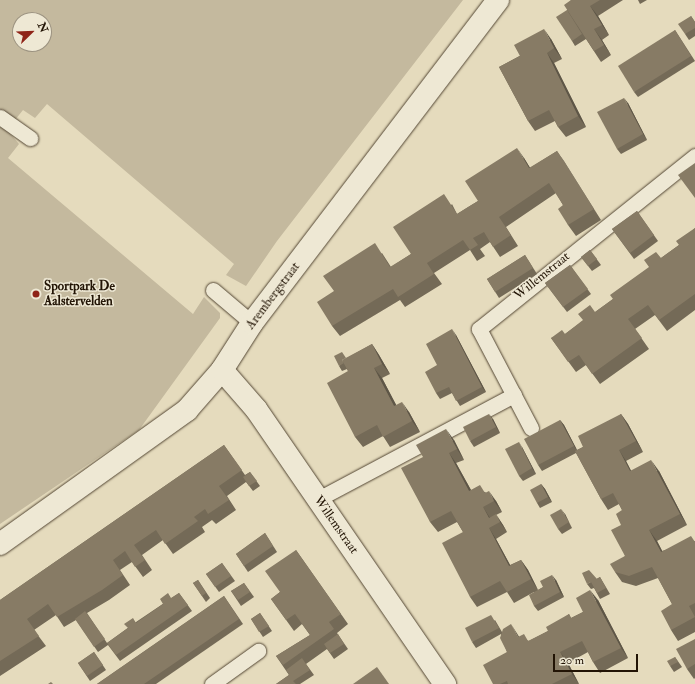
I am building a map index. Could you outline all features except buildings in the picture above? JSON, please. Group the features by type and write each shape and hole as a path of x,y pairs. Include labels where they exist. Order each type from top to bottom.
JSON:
{"street":[{"name":"Arembergstraat","path":"0,544 187,410 222,370 252,323 498,0"},
{"name":"Willemstraat","path":"222,370 256,409 445,684"}],"lane":[{"path":"0,117 30,138"},
{"name":"Willemstraat","path":"532,428 479,329 695,156"},
{"path":"212,290 252,323"},
{"path":"318,499 514,394"},
{"path":"212,684 258,651"}],"shaded area":[{"path":"0,0 463,0 277,241 246,286 226,275 234,264 47,104 35,118 23,110 7,130 19,144 8,158 193,314 204,297 220,313 220,318 139,430 0,524"}],"place":[{"name":"Sportpark De Aalstervelden","path":"36,294"}]}
